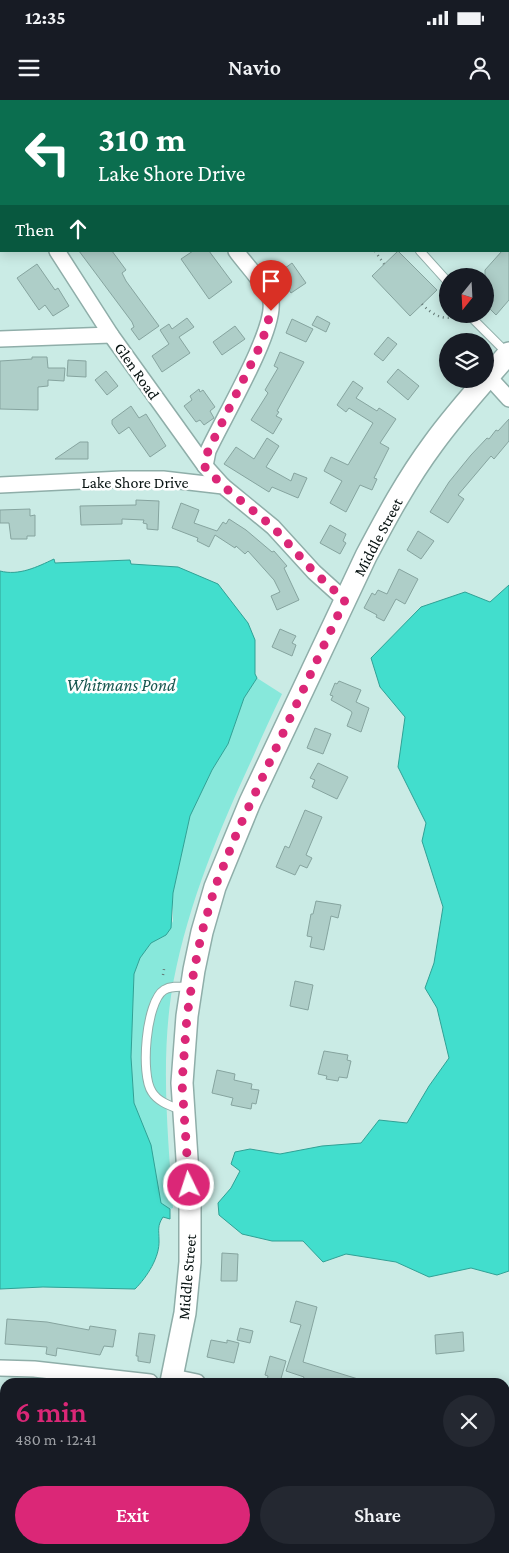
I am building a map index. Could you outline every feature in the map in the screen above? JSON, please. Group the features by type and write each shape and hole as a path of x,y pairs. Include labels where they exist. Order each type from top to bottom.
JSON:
{"main road":[{"name":"Middle Street","path":"494,371 509,354"},
{"name":"Middle Street","path":"172,1378 185,1313 190,1262 190,1204 182,1083 191,987 202,932 224,863 250,802 366,556 403,489 444,429 479,388"}],"street":[{"name":"Glen Road","path":"58,252 111,335 204,466 223,486"},
{"path":"204,466 208,451 262,342 271,311 271,301 265,290 237,252"},
{"path":"0,338 111,335"},
{"path":"494,382 509,399"},
{"name":"Lake Shore Drive","path":"0,485 147,479 190,481 223,486"},
{"path":"223,486 273,527 314,572 345,600"},
{"path":"0,1368 34,1369 114,1378"}],"lane":[{"path":"421,252 439,272"},
{"path":"477,323 509,354"},
{"path":"184,1110 166,1104 152,1094 146,1080 144,1066 146,1042 158,997 163,990 173,986 191,987"}],"path":[{"path":"376,252 384,264"},
{"path":"422,304 433,314 439,316"},
{"path":"163,976 164,969"}],"shaded area":[{"path":"257,678 282,694 212,852 192,908 171,996 166,1049 173,1208 170,1209 161,1203 134,1103 131,1057 134,974 140,958 151,943 166,935 173,921 173,893 190,816 212,770 228,744 244,698"}],"water":[{"name":"Whitmans Pond","path":"54,559 55,563 130,560 131,564 178,567 218,584 248,623 255,640 255,674 257,678 244,698 228,744 212,770 190,816 173,893 171,928 166,935 151,943 140,958 134,974 131,1057 134,1103 151,1145 161,1203 170,1209 170,1219 163,1217 160,1223 159,1246 155,1260 144,1279 135,1289 43,1287 0,1289 0,571 21,572"},
{"path":"509,585 509,1271 497,1275 471,1268 429,1277 396,1262 346,1254 323,1262 303,1241 272,1241 242,1234 219,1215 218,1203 231,1188 240,1171 231,1164 235,1152 250,1149 280,1154 322,1146 361,1143 379,1120 407,1123 429,1086 449,1058 437,1008 425,988 434,963 443,907 422,841 426,823 398,767 405,717 380,687 371,658 421,607 465,592 490,602"}],"building":[{"path":"80,252 113,252 126,270 122,273 126,281 159,326 139,340 131,329 134,327"},
{"path":"192,252 210,252 232,282 209,299 181,259"},
{"path":"399,252 437,290 410,316 372,276"},
{"path":"501,252 509,252 509,300 496,315 494,313 494,268 487,268"},
{"path":"292,263 306,283 291,293 277,274"},
{"path":"37,264 55,290 58,288 69,306 53,316 45,305 39,310 17,278"},
{"path":"317,316 330,323 326,332 312,325"},
{"path":"187,318 194,327 179,337 190,353 162,372 152,356 169,344 160,330 169,324 172,329"},
{"path":"292,319 313,329 306,342 286,333"},
{"path":"235,326 245,339 222,355 213,342"},
{"path":"388,337 397,344 383,361 374,354"},
{"path":"280,352 304,362 277,411 279,412 276,416 282,419 273,434 251,420 268,393 265,390 278,368 274,366"},
{"path":"32,357 47,357 48,368 65,368 64,381 48,380 48,386 38,387 38,410 0,409 0,361 32,359"},
{"path":"68,360 86,361 86,377 67,376"},
{"path":"398,369 419,386 408,400 387,382"},
{"path":"106,371 118,386 107,395 95,380"},
{"path":"353,381 363,388 356,398 377,411 379,408 396,419 380,443 389,448 374,478 377,479 372,490 360,485 346,512 330,503 342,481 324,471 331,457 348,465 373,423 349,408 346,412 337,405"},
{"path":"199,389 200,392 203,390 215,407 210,411 214,418 204,425 200,420 196,422 184,406 192,400 190,396"},
{"path":"131,406 139,418 146,414 166,446 150,457 129,427 119,434 112,424 112,420"},
{"path":"509,419 509,441 494,459 491,456 458,495 464,499 448,523 430,512 449,482 471,455"},
{"path":"267,438 279,446 266,467 291,481 294,473 307,478 298,498 272,487 269,492 224,464 236,447 254,459"},
{"path":"80,442 88,442 88,459 55,459"},
{"path":"136,500 159,501 158,530 147,529 147,524 143,523 144,520 122,519 122,524 81,525 80,506 136,505"},
{"path":"181,503 199,510 194,523 217,531 223,522 226,524 229,519 246,530 272,552 274,551 287,566 284,568 299,600 277,610 271,596 280,592 274,580 248,551 245,554 236,546 235,548 215,535 209,547 197,541 198,538 172,528"},
{"path":"30,509 30,516 35,515 35,536 27,536 27,539 11,539 9,523 0,523 0,510"},
{"path":"330,525 346,534 343,541 346,543 340,554 320,543"},
{"path":"418,531 434,541 421,559 407,550"},
{"path":"399,569 418,579 405,604 396,599 384,621 364,608 372,593 375,595 378,590 387,594"},
{"path":"280,629 296,636 292,643 296,645 292,656 272,647"},
{"path":"339,681 361,690 356,702 369,708 361,732 347,726 351,711 331,700 333,696 330,695 335,683 337,684"},
{"path":"315,728 331,734 323,754 307,748"},
{"path":"318,763 348,777 337,799 312,787 315,780 310,778"},
{"path":"305,810 322,817 306,855 312,858 307,868 300,865 295,875 276,867 285,846 289,848"},
{"path":"316,901 341,905 338,918 331,916 324,950 310,947 312,937 307,936 311,914 313,914"},
{"path":"295,981 313,985 308,1010 290,1006"},
{"path":"324,1051 348,1055 347,1060 351,1061 347,1078 339,1077 338,1081 326,1079 327,1076 318,1074"},
{"path":"217,1070 235,1074 234,1080 252,1084 251,1089 259,1090 256,1104 252,1103 251,1109 231,1105 233,1098 212,1093"},
{"path":"222,1253 238,1254 237,1281 221,1281"},
{"path":"296,1301 317,1307 303,1362 355,1378 304,1378 286,1371 301,1325 290,1322"},
{"path":"7,1319 47,1322 89,1330 90,1326 116,1330 113,1347 104,1346 100,1355 57,1348 56,1356 46,1354 47,1347 5,1344"},
{"path":"240,1328 253,1331 250,1343 237,1340"},
{"path":"463,1332 464,1351 436,1354 435,1335"},
{"path":"139,1333 155,1335 150,1363 138,1361 138,1356 136,1356"},
{"path":"211,1340 227,1343 227,1340 239,1343 234,1363 207,1357"},
{"path":"270,1356 286,1361 281,1378 268,1378 268,1376 265,1375"}],"route":[{"path":"189,1185 182,1083 187,1016 202,932 215,887 250,802 345,600 314,572 273,527 223,486 204,466 217,431 262,342 271,311"}]}
